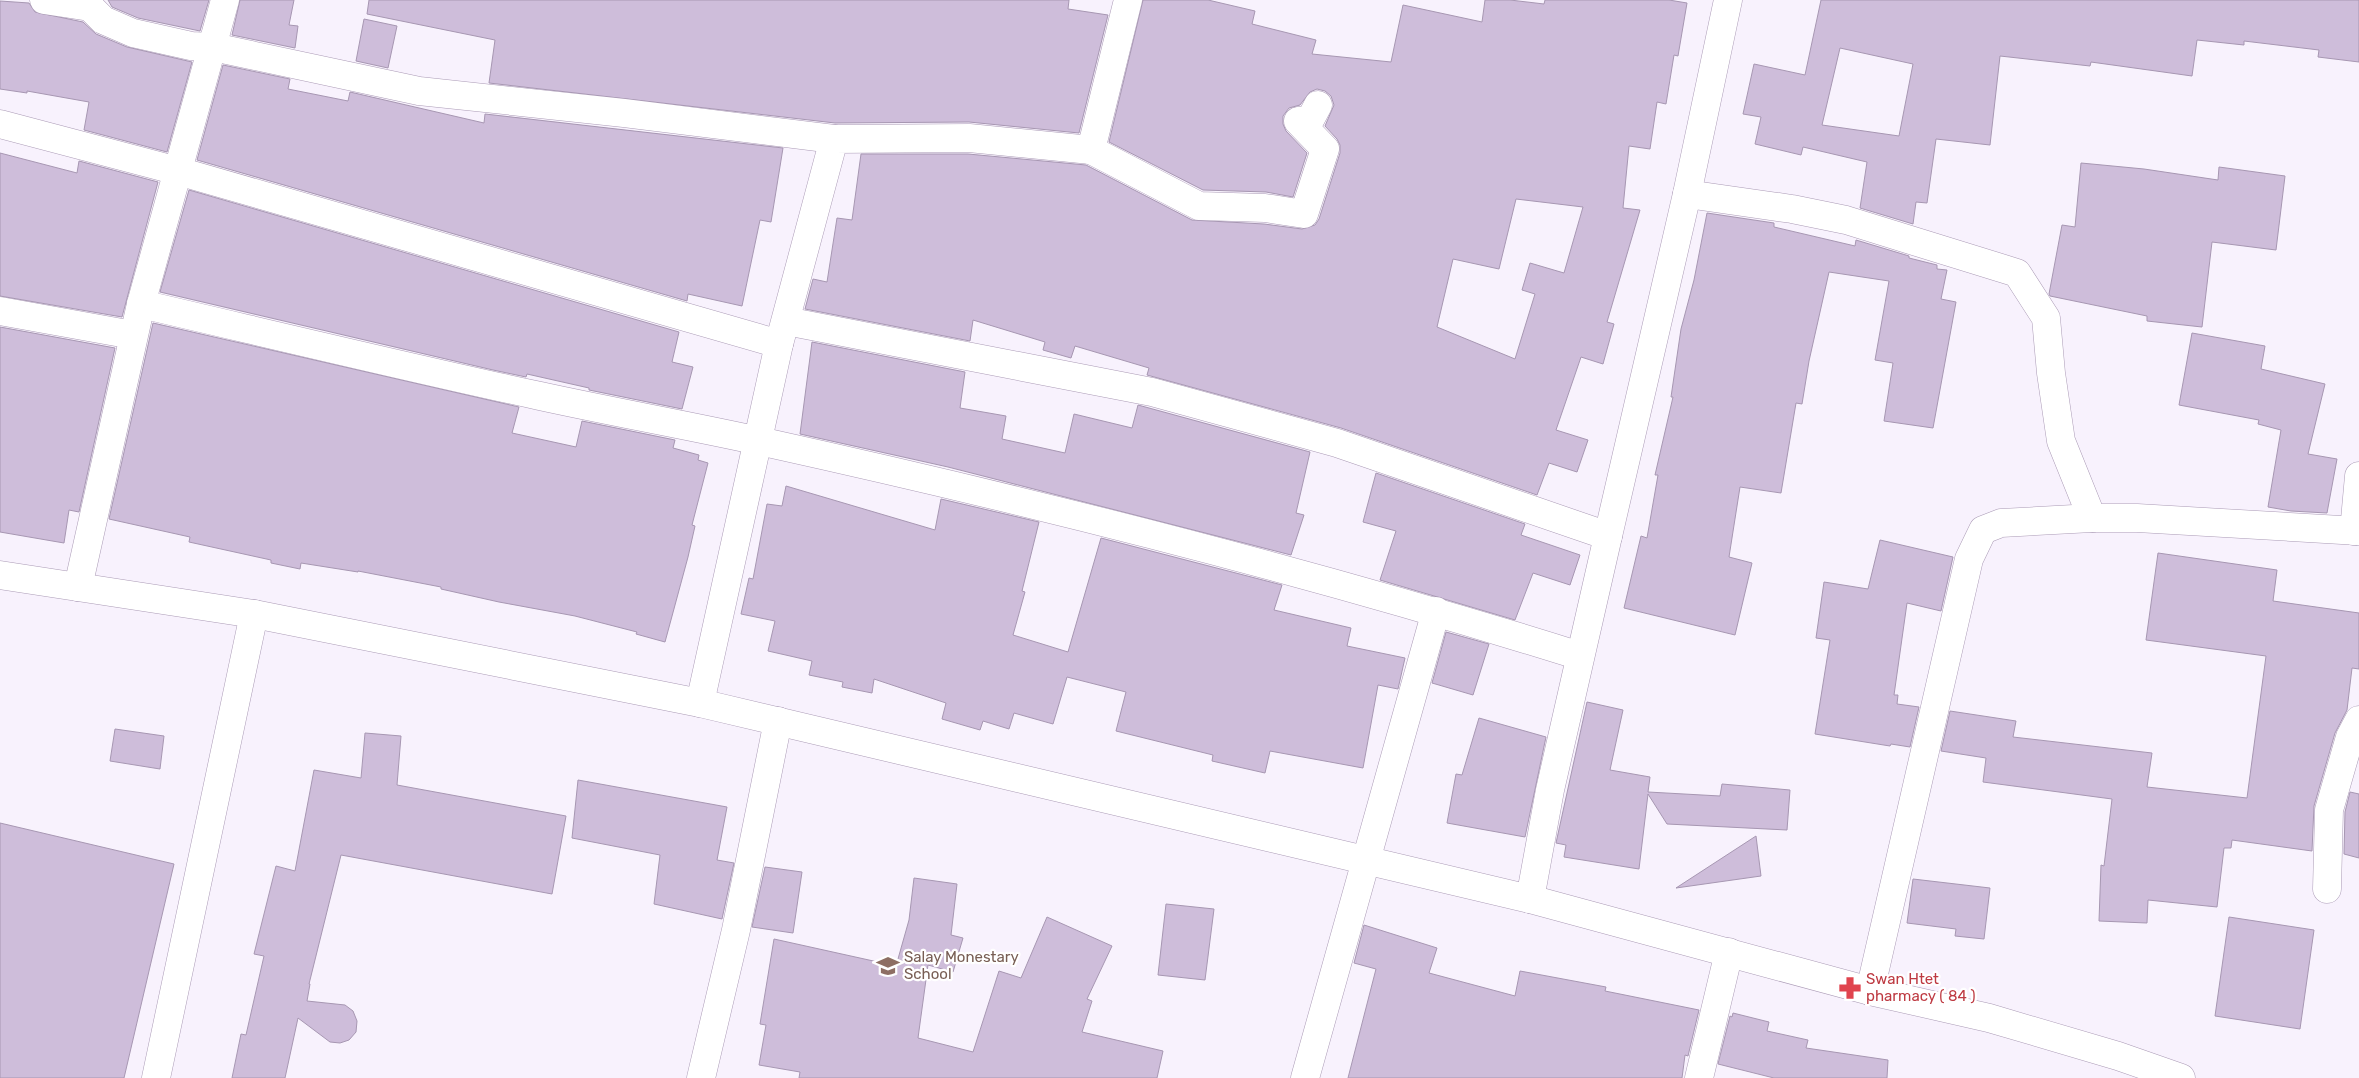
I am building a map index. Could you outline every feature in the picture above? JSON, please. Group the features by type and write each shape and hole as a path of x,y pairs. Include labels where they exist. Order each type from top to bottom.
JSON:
{"street":[{"path":"44,0 90,7 103,20 133,33 191,46 213,47 419,91 614,112 834,139 969,138 1091,150 1200,206 1265,208 1304,214 1325,150 1298,121 1310,120 1318,105"},
{"path":"78,586 133,335 225,0"},
{"path":"1091,150 1128,0"},
{"path":"1530,899 1550,790 1687,194 1728,0"},
{"path":"0,124 783,332 1152,392 1337,443 1608,536"},
{"path":"700,703 783,332 834,139"},
{"path":"1687,194 1792,209 1846,220 2017,273 2046,318 2051,373 2061,441 2092,518"},
{"path":"141,304 529,394 759,441 1044,507 1305,574 1436,610 1580,656"},
{"path":"0,311 133,335"},
{"path":"1870,990 1969,559 1983,530 2000,524 2092,518 2137,518 2357,531 2359,476"},
{"path":"0,575 254,614 700,703 1530,899 1870,990 1989,1018 2118,1056 2181,1078"},
{"path":"1305,1078 1436,610"},
{"path":"156,1078 254,614"},
{"path":"2328,888 2329,810 2350,737 2359,720"},
{"path":"702,1078 736,930 778,721"},
{"path":"1699,1078 1730,952"}],"building":[{"path":"108,0 209,0 200,31 138,18 112,7"},
{"path":"240,0 294,0 289,25 298,26 295,48 232,35"},
{"path":"369,0 1069,0 1068,9 1108,15 1079,133 969,122 835,123 489,83 495,40 367,14"},
{"path":"1143,0 1208,0 1255,11 1252,24 1316,40 1312,54 1391,62 1403,5 1482,22 1485,0 1510,0 1544,4 1545,0 1669,0 1687,3 1678,56 1674,55 1666,104 1657,102 1650,149 1629,146 1623,208 1640,210 1607,322 1614,324 1603,364 1581,357 1556,430 1588,440 1577,472 1549,463 1537,495 1341,428 1147,375 1149,368 1075,346 1071,358 1043,350 1045,342 973,320 970,341 805,309 813,279 827,282 837,218 852,220 861,154 968,154 1086,165 1192,220 1264,224 1302,229 1315,225 1319,219 1340,153 1340,145 1337,139 1325,126 1334,105 1331,96 1325,91 1317,89 1310,92 1300,105 1289,108 1283,116 1283,124 1286,131 1307,153 1293,197 1266,192 1203,190 1109,142","holes":["1516,199 1583,207 1564,273 1530,263 1522,290 1535,294 1515,359 1437,327 1453,259 1499,269"]},
{"path":"1821,0 2359,0 2359,62 2318,57 2319,50 2244,41 2244,45 2197,40 2192,76 2091,62 2090,66 2000,56 1990,145 1936,139 1927,203 1916,202 1913,224 1860,208 1867,162 1803,147 1801,155 1755,144 1761,117 1743,114 1754,64 1805,75","holes":["1840,48 1913,64 1899,136 1822,125"]},
{"path":"0,1 29,3 35,12 83,22 96,34 127,47 192,62 167,152 84,130 89,102 27,91 27,93 0,89"},
{"path":"364,19 397,26 388,68 356,61"},
{"path":"223,65 290,79 288,89 348,101 350,92 484,123 485,114 783,148 771,222 760,220 742,306 688,294 687,301 197,160"},
{"path":"0,153 77,173 79,161 158,182 122,317 0,296"},
{"path":"2081,163 2144,169 2218,180 2219,167 2285,176 2276,250 2212,242 2202,327 2147,321 2147,316 2050,296 2062,225 2075,227"},
{"path":"189,190 679,332 672,362 693,367 682,409 589,390 589,388 527,374 526,377 493,370 160,292"},
{"path":"1707,213 1774,223 1774,227 1855,246 1856,240 1909,256 1909,258 1937,265 1937,269 1947,270 1941,299 1956,302 1933,428 1884,421 1893,363 1875,360 1889,281 1829,272 1809,361 1802,404 1796,403 1781,493 1740,487 1729,557 1752,563 1735,635 1624,608 1641,536 1647,538 1658,475 1655,475 1673,397 1671,397 1681,329 1694,280"},
{"path":"153,323 519,407 512,433 576,447 582,421 675,440 673,448 699,455 698,460 708,463 692,525 695,526 688,557 665,642 636,634 637,632 575,616 499,602 441,589 441,587 358,571 301,563 300,569 271,563 271,560 189,542 190,537 109,519"},
{"path":"0,327 115,348 79,512 69,510 64,543 0,532"},
{"path":"2192,333 2265,346 2261,369 2325,384 2308,454 2337,459 2327,513 2291,511 2268,507 2281,430 2258,424 2259,420 2179,405"},
{"path":"812,342 965,372 960,408 1006,416 1002,439 1065,453 1074,414 1132,428 1138,405 1310,452 1296,513 1304,515 1291,555 948,467 800,434"},
{"path":"1376,473 1525,524 1521,535 1580,555 1570,585 1533,573 1515,620 1380,580 1396,531 1363,522"},
{"path":"786,486 935,530 941,499 1039,522 1022,591 1025,592 1013,635 1068,652 1101,538 1282,585 1274,610 1351,628 1347,646 1405,658 1398,689 1378,685 1363,768 1270,751 1265,773 1212,761 1213,755 1116,731 1126,692 1067,677 1053,724 1014,713 1009,729 983,721 980,730 942,719 946,703 874,679 872,693 842,687 843,682 809,675 812,661 768,651 775,621 741,614 749,578 753,579 767,504 782,506"},
{"path":"1880,540 1953,557 1941,611 1907,603 1894,695 1898,695 1897,704 1919,707 1910,747 1891,744 1890,746 1815,734 1830,640 1816,638 1824,582 1868,589"},
{"path":"2158,553 2277,570 2273,601 2359,613 2359,669 2352,668 2347,710 2335,733 2314,806 2312,851 2232,840 2231,848 2224,848 2217,907 2148,900 2147,923 2099,921 2101,865 2104,866 2112,799 1983,782 1986,758 1941,751 1950,711 2016,721 2013,737 2152,753 2147,787 2247,798 2266,656 2146,640"},
{"path":"1446,632 1489,644 1473,695 1432,683"},
{"path":"1587,702 1623,710 1610,770 1650,777 1648,792 1720,796 1722,784 1790,790 1787,830 1667,824 1648,794 1639,869 1564,857 1566,845 1556,843"},
{"path":"1479,718 1546,737 1525,837 1447,823 1456,774 1462,775"},
{"path":"115,729 164,736 160,769 110,761"},
{"path":"365,733 401,736 397,785 566,816 552,894 341,855 309,984 307,1001 345,1005 353,1011 357,1021 356,1032 349,1040 340,1043 330,1042 298,1018 285,1078 232,1078 241,1034 246,1035 264,956 254,954 276,866 295,871 314,770 361,778"},
{"path":"578,780 727,807 717,860 734,863 722,919 654,904 660,855 572,838"},
{"path":"2350,792 2359,794 2359,858 2344,854 2345,812"},
{"path":"0,823 174,864 124,1078 0,1078"},
{"path":"1756,836 1761,876 1676,888"},
{"path":"765,867 802,872 793,933 752,927"},
{"path":"914,878 957,884 951,935 963,938 953,972 928,965 918,1038 973,1052 999,971 1021,978 1047,917 1112,946 1087,999 1092,1001 1082,1032 1163,1051 1157,1078 799,1078 800,1072 759,1065 766,1025 760,1024 774,939 896,966 909,920"},
{"path":"1913,879 1990,888 1984,939 1955,936 1956,929 1907,923"},
{"path":"1166,904 1214,909 1205,980 1158,975"},
{"path":"2229,917 2314,930 2300,1029 2215,1016"},
{"path":"1364,925 1437,948 1429,973 1515,996 1520,971 1606,987 1605,991 1699,1010 1688,1056 1685,1055 1682,1078 1348,1078 1376,969 1354,963"},
{"path":"1733,1013 1769,1022 1767,1031 1808,1040 1806,1048 1888,1060 1887,1078 1774,1078 1718,1064 1730,1016 1732,1017"}],"place":[{"name":"Salay Monestary School","path":"888,966"},
{"name":"Swan Htet pharmacy ( 84 )","path":"1850,988"}]}
